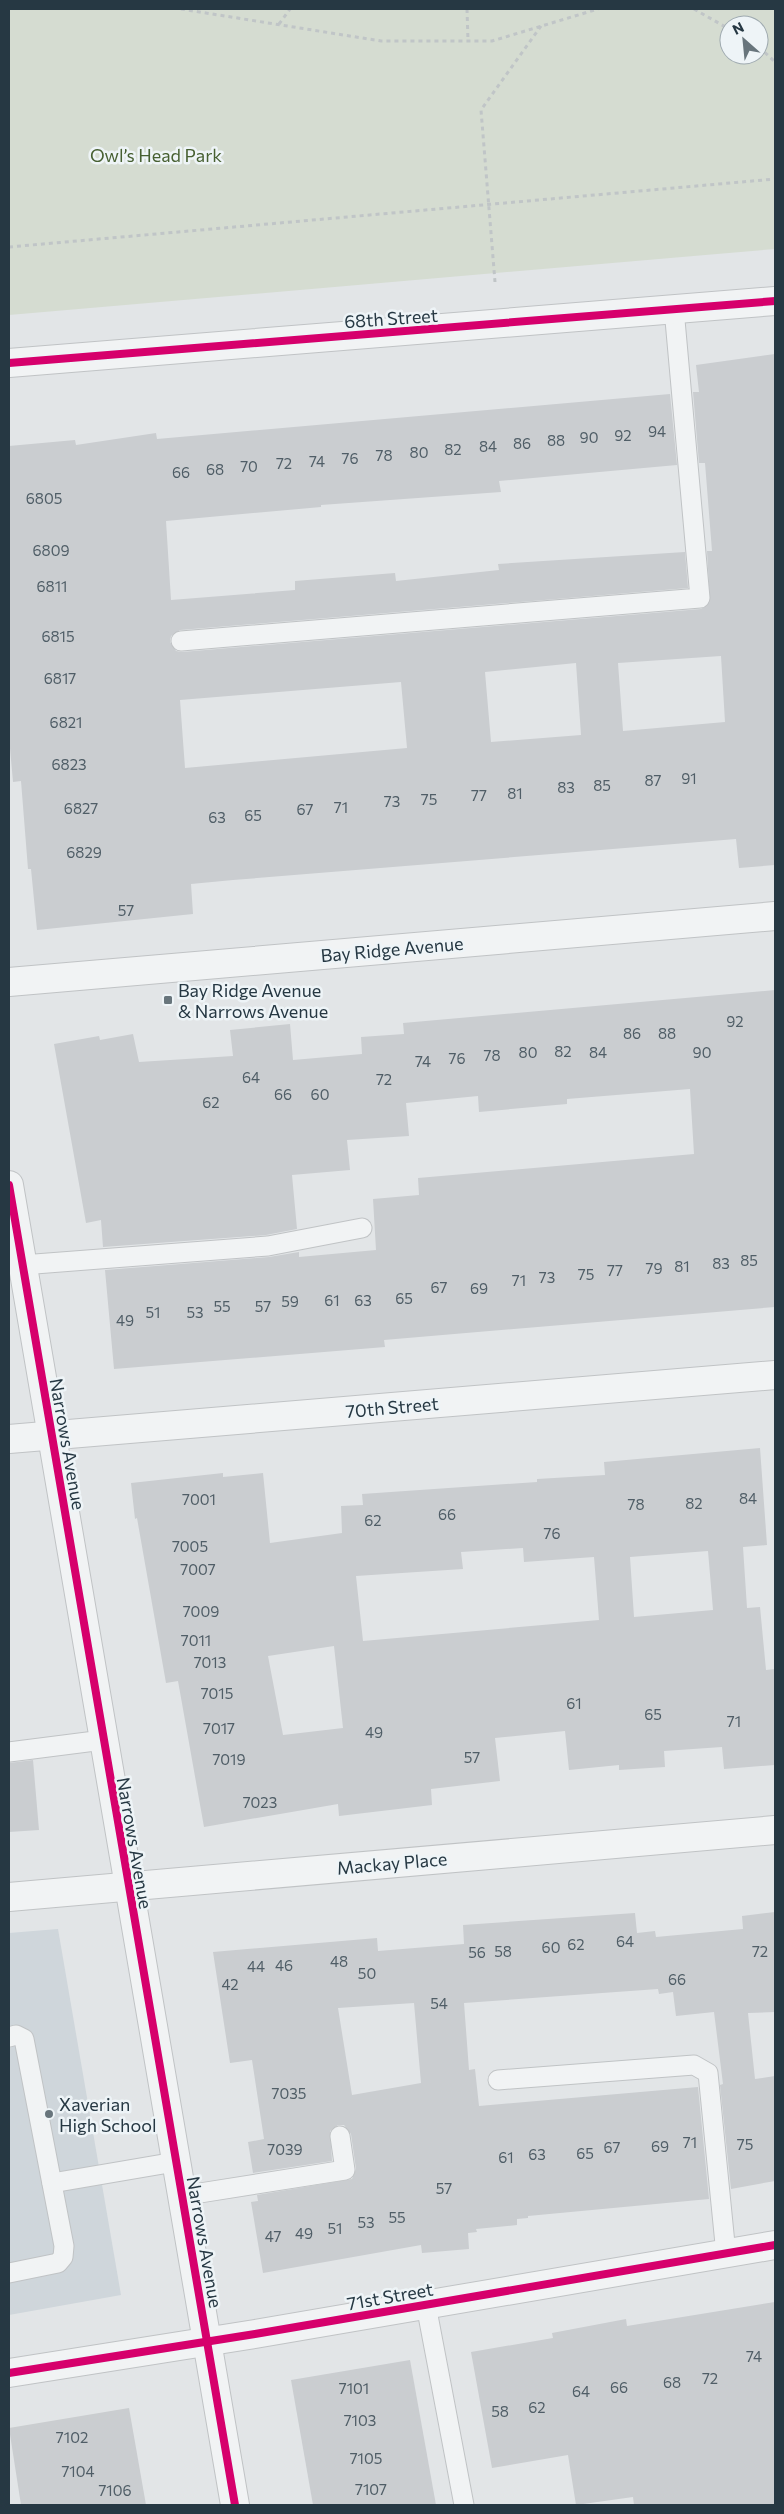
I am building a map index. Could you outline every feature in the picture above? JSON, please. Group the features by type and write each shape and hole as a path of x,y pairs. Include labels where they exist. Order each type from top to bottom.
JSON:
{"street":[{"name":"68th Street","path":"9,363 775,301"},
{"name":"Bay Ridge Avenue","path":"9,982 775,916"},
{"name":"Narrows Avenue","path":"9,1185 127,1886 235,2505"},
{"name":"70th Street","path":"9,1440 775,1375"},
{"name":"Mackay Place","path":"9,1896 775,1830"},
{"name":"71st Street","path":"9,2373 207,2342 775,2245"}],"lane":[{"path":"181,641 700,598 674,309"},
{"path":"22,1265 268,1246 362,1228"},
{"path":"9,1752 103,1740"},
{"path":"9,2037 16,2035 24,2039 64,2246 63,2257 58,2263 9,2273"},
{"path":"498,2080 694,2065 708,2073 726,2254"},
{"path":"181,2196 345,2170 340,2136"},
{"path":"52,2183 175,2162"},
{"path":"426,2305 464,2505"}],"path":[{"path":"182,9 381,41 492,41 598,9"},
{"path":"279,24 290,9"},
{"path":"467,9 468,41"},
{"path":"694,9 719,23"},
{"path":"495,282 487,205 481,110 541,26"},
{"path":"9,247 775,179"}],"shaded area":[{"name":"Xaverian High School","path":"58,1929 121,2295 9,2315 9,1933"}],"green space":[{"name":"Owl’s Head Park","path":"9,9 775,9 775,249 9,315"}],"building":[{"path":"775,354 775,865 739,868 736,839 233,880 191,884 193,914 37,930 31,869 28,869 21,781 13,782 9,737 9,446 75,440 76,445 156,433 157,439 670,394 677,465 499,481 501,492 321,505 321,507 166,521 171,600 295,590 295,581 395,573 396,581 499,570 498,564 685,552 688,588 180,630 171,636 170,642 176,651 182,652 701,609 710,602 707,551 712,551 705,463 699,463 693,392 699,392 696,365","holes":["721,656 725,722 623,731 618,663","576,663 581,735 491,742 485,672","401,682 407,748 185,768 180,700"]},
{"path":"775,990 775,1307 384,1340 385,1347 114,1369 105,1270 269,1257 299,1252 299,1257 376,1250 373,1199 419,1195 418,1178 694,1154 690,1089 567,1099 567,1104 479,1112 478,1096 406,1103 409,1136 347,1140 350,1170 292,1175 297,1229 266,1235 103,1247 101,1220 86,1223 54,1044 99,1036 100,1040 133,1034 139,1062 233,1056 230,1030 290,1024 293,1060 362,1054 361,1037 404,1034 403,1023"},
{"path":"760,1448 767,1545 743,1547 747,1608 760,1607 766,1670 775,1669 775,1765 724,1769 722,1747 664,1751 665,1767 619,1770 619,1765 569,1770 565,1731 495,1738 500,1781 431,1789 432,1805 339,1816 338,1804 204,1827 178,1681 166,1683 137,1518 135,1519 131,1483 223,1473 223,1477 263,1473 270,1543 342,1533 341,1506 363,1505 362,1494 537,1482 537,1479 605,1475 604,1462","holes":["523,1548 524,1562 594,1557 599,1620 363,1641 356,1576 463,1569 461,1552","708,1551 713,1610 634,1617 630,1557","334,1646 343,1728 283,1735 268,1656"]},
{"path":"33,1760 39,1830 9,1832 9,1763"},
{"path":"775,1912 775,2012 748,2013 755,2079 775,2076 775,2181 731,2189 720,2085 723,2084 714,2012 676,2016 673,1992 659,1994 658,1989 464,2003 469,2070 475,2069 479,2106 698,2087 709,2199 528,2216 528,2218 517,2219 517,2225 476,2229 477,2232 468,2233 469,2249 422,2253 421,2245 263,2273 251,2202 258,2201 257,2195 352,2179 356,2169 351,2134 344,2125 338,2125 330,2131 332,2161 253,2173 248,2142 264,2139 252,2060 230,2063 213,1952 377,1938 378,1951 464,1944 463,1925 635,1913 637,1933 655,1931 656,1937 743,1929 742,1916","holes":["414,2003 421,2083 352,2095 338,2008"]},
{"path":"775,2302 775,2505 634,2505 633,2497 576,2505 568,2455 492,2468 471,2352 553,2338 552,2333 626,2319 627,2326"},
{"path":"410,2360 436,2505 313,2505 291,2380"},
{"path":"129,2408 146,2505 21,2505 9,2428"}],"cycle path":[{"path":"9,363 775,301"},
{"path":"9,1185 235,2505"},
{"path":"9,2373 255,2334 775,2245"}],"place":[{"name":"Bay Ridge Avenue & Narrows Avenue","path":"168,1000"},
{"name":"Xaverian High School","path":"49,2114"}]}
